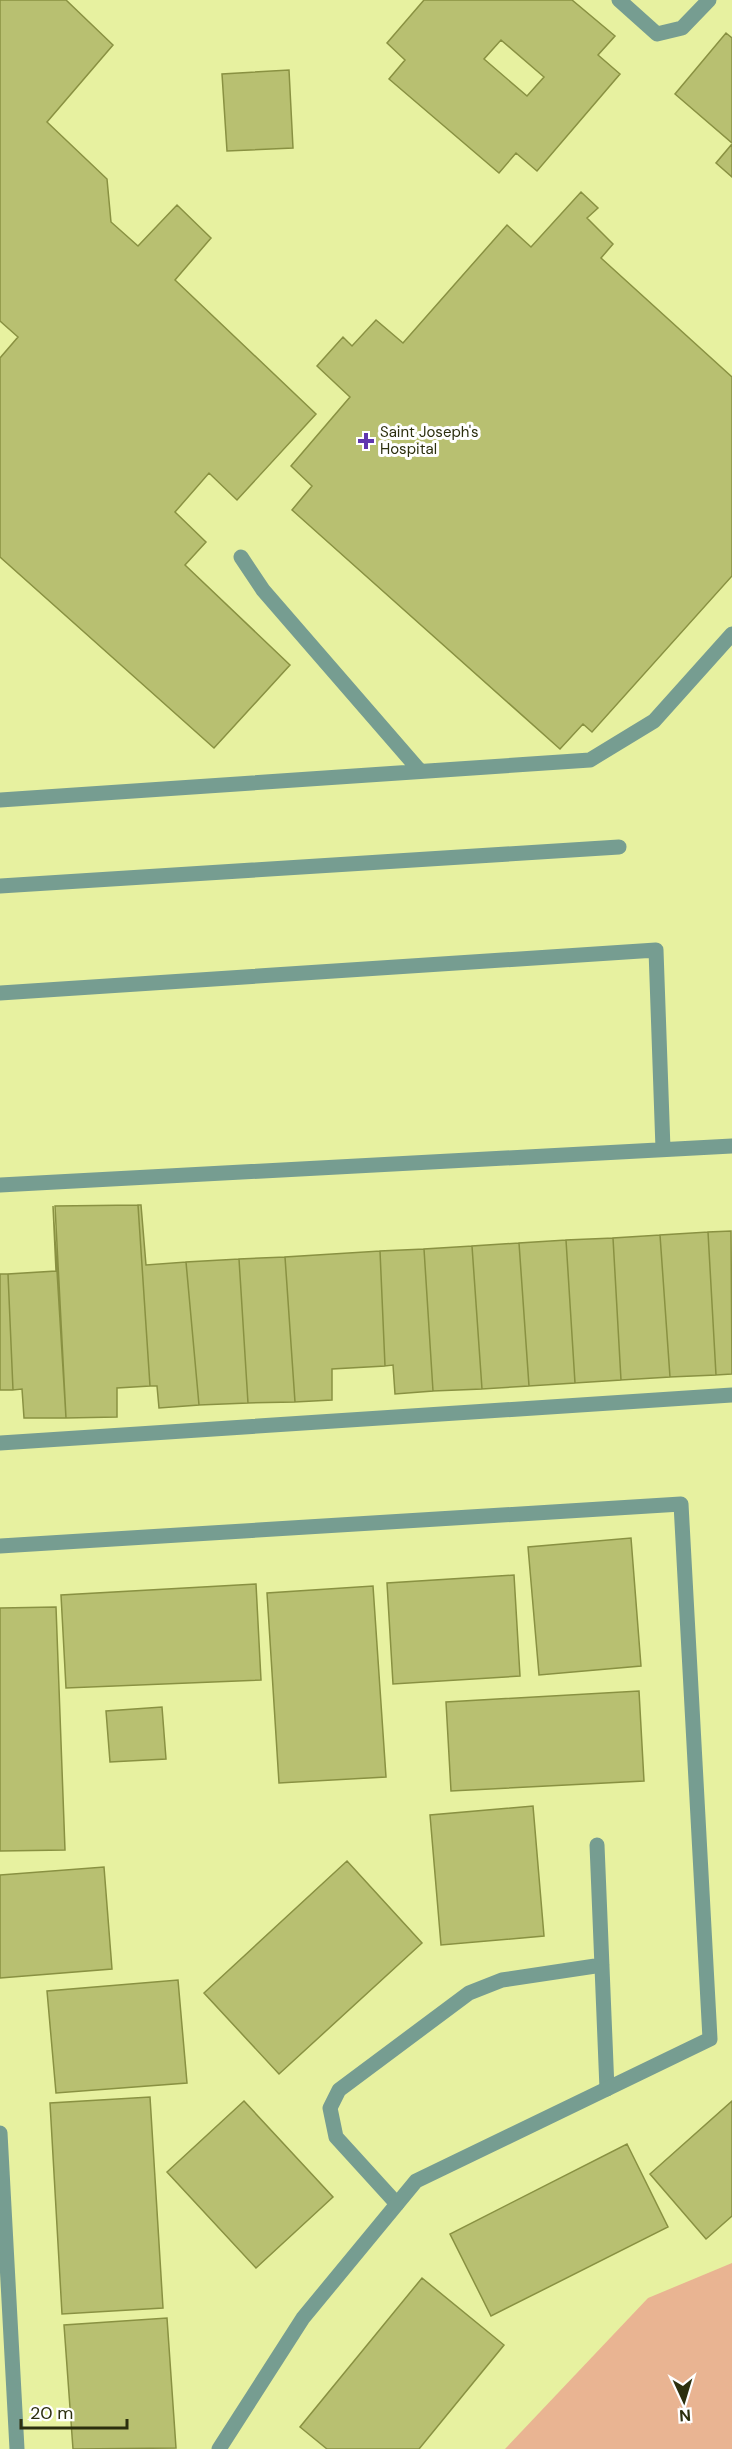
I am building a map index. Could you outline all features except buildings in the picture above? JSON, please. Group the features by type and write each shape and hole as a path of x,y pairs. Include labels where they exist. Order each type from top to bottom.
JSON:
{"street":[{"path":"619,0 657,34 682,28 709,0"},
{"path":"241,557 262,590 420,771"},
{"path":"0,800 590,760 654,721 732,634"},
{"path":"0,886 619,847"},
{"path":"0,993 656,950 663,1149"},
{"path":"0,1185 732,1146"},
{"path":"0,1443 732,1395"},
{"path":"0,1546 681,1504 710,2039 416,2181 303,2318 219,2449"},
{"path":"597,1845 607,2089"},
{"path":"397,2204 336,2137 330,2108 339,2090 469,1992 502,1980 602,1965"},
{"path":"0,2133 17,2449"}],"shaded area":[{"path":"732,2263 732,2449 505,2449 648,2298"}],"place":[{"name":"Saint Joseph's Hospital","path":"366,441"}]}
